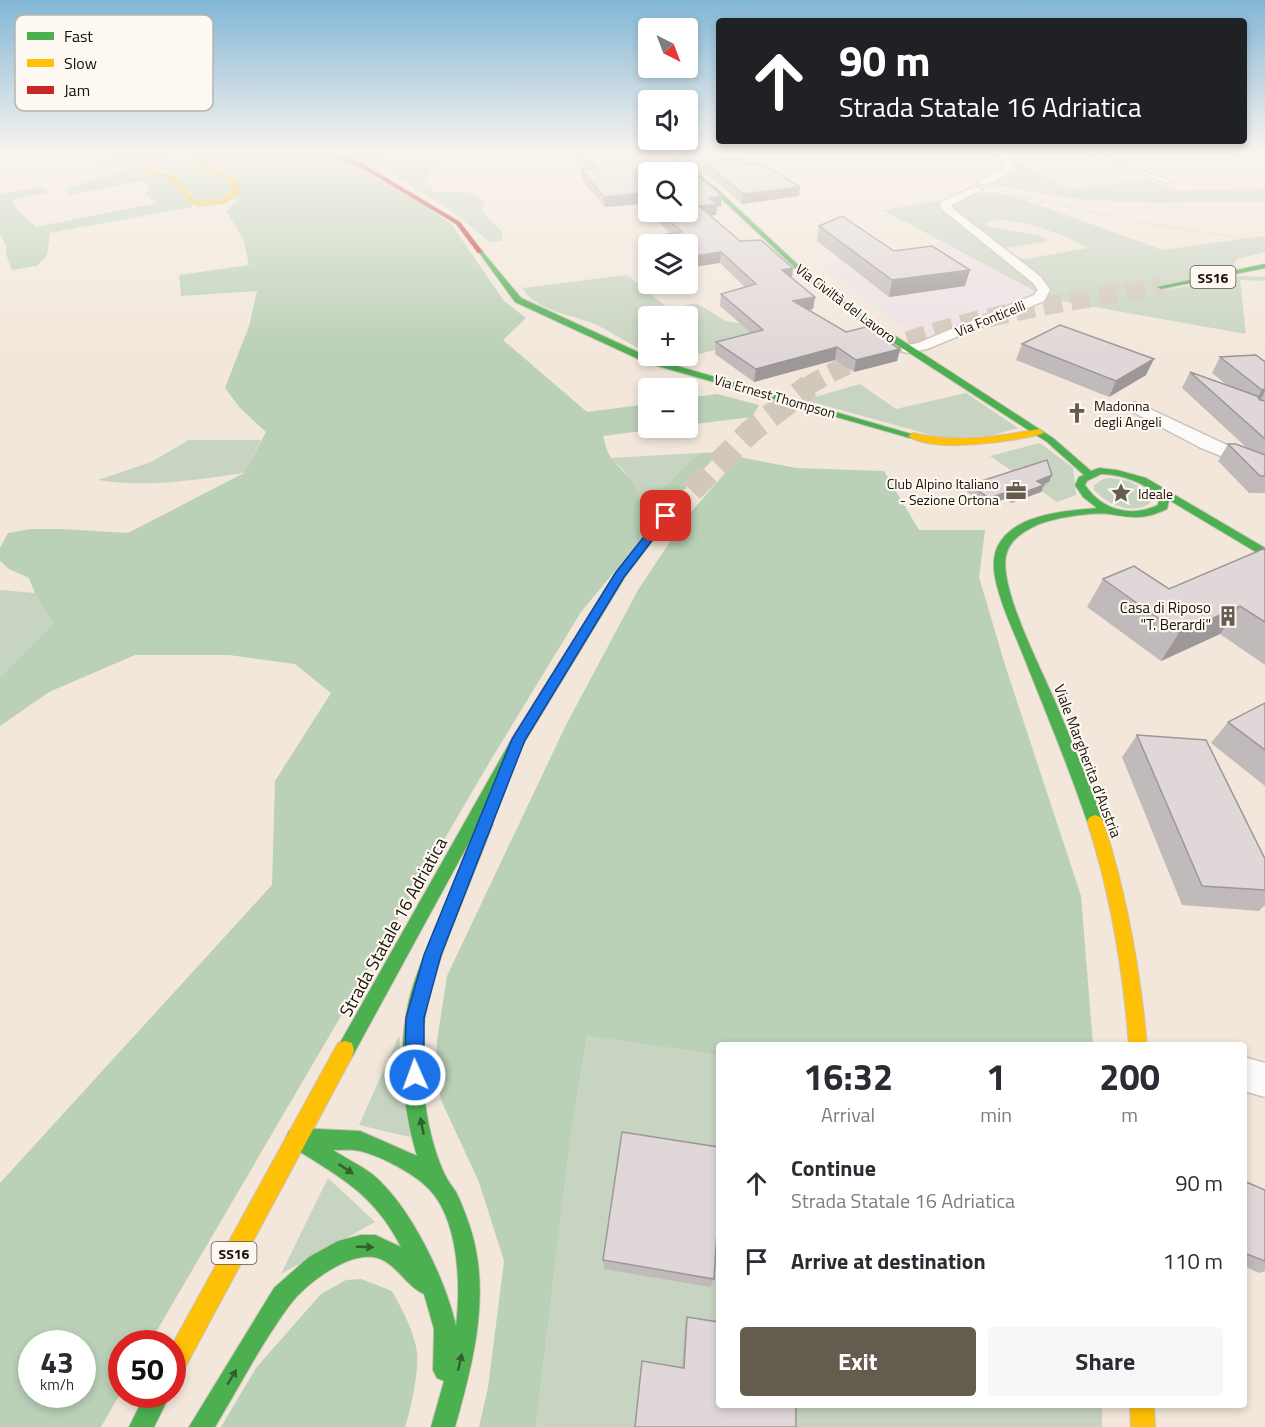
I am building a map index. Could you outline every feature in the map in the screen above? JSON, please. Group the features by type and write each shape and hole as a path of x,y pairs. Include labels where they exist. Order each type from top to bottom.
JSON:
{"main road":[{"name":"Via Ernest Thompson","path":"452,220 458,223 518,300 650,361 934,442 979,443 1039,432"},
{"name":"Via Civiltà del Lavoro","path":"747,220 809,278 860,317 994,406 1039,432 1150,483 1217,526"},
{"name":"SS16","path":"1161,287 1265,267"},
{"name":"Via Civiltà del Lavoro","path":"1039,432 1061,448 1089,474"},
{"path":"1111,511 1088,499 1080,485 1089,474 1099,471 1126,473"},
{"path":"1159,490 1165,501 1159,511"},
{"name":"Viale Margherita d'Austria","path":"1049,519 1069,507 1082,492"},
{"name":"Viale Margherita d'Austria","path":"1139,1042 1130,957 1116,885 1095,819 1004,593 1000,574 1001,555 1008,540 1023,529 1049,519 1082,511 1111,511 1138,515 1159,511 1217,526"},
{"name":"Strada Statale 16 Adriatica","path":"186,1342 296,1137 519,739 620,575 666,516"},
{"path":"1217,526 1265,553"},
{"path":"444,1423 460,1363 471,1297 468,1268 457,1221 448,1199 437,1182 421,1127 415,1075 415,1018 433,955 519,739"},
{"path":"296,1137 360,1142 406,1160 437,1182"},
{"path":"296,1137 351,1173 382,1198 397,1215 408,1236 434,1293 444,1324 444,1423"},
{"path":"201,1427 282,1296 323,1262 349,1247 367,1245 388,1251 408,1266 434,1293"},
{"path":"141,1427 151,1408"},
{"path":"1142,1408 1143,1427"}],"street":[{"name":"Via Fonticelli","path":"908,349 922,346 1039,298 1044,290 1037,280 960,220"},
{"path":"1135,407 1205,443 1265,469"},
{"path":"1247,1075 1265,1080"}],"path":[{"path":"1123,220 1265,242"}],"shaded area":[{"path":"945,242 1050,299 931,347 819,267"}],"green space":[{"path":"0,220 28,220 36,227 73,220 124,220 50,233 47,255 37,266 12,270 6,254 7,247 0,234"},
{"path":"231,220 445,220 452,225 504,301 526,318 503,340 587,412 638,405 638,432 603,436 610,457 632,480 638,499 649,501 699,453 720,452 668,507 581,612 489,763 157,1330 108,1330 108,1408 112,1408 101,1427 0,1427 0,1183 272,885 275,781 331,693 295,664 229,655 135,655 49,692 0,726 0,678 54,624 35,593 29,578 9,569 0,561 0,548 8,533 31,529 128,533 244,473 266,432 240,408 225,388 249,326 257,291 181,296 179,275 249,265 243,238"},
{"path":"462,220 490,220 502,232 502,241 490,242"},
{"path":"901,220 993,220 985,223 989,227 1038,235 1048,239 1044,242 1004,248 1016,257 1026,259 1087,248 1054,232 1001,220 1079,220 1163,250 1265,236 1265,252 1237,259 1233,267 1236,269 1166,290 1240,276 1265,277 1265,281 1240,280 1246,334 1050,299"},
{"path":"627,275 638,284 638,294 650,294 665,306 638,306 638,348 599,326 537,303 522,288"},
{"path":"696,303 726,321 744,324 815,327 698,354 698,306 682,306"},
{"path":"860,384 896,409 966,393 1018,428 990,436 942,438 805,400"},
{"path":"717,394 759,405 752,417 698,424 698,397"},
{"path":"189,440 261,440 244,473 153,483 98,480 151,462"},
{"path":"1040,443 1073,468 1076,495 1057,502 990,456"},
{"path":"699,453 648,502 638,499 632,480 610,458"},
{"path":"739,457 796,468 884,471 919,530 985,530 979,577 1005,665 1081,896 1093,1042 716,1042 716,1055 587,1036 569,1149 536,1427 479,1427 488,1388 504,1261 479,1182 441,1100 436,1070 437,1041 447,976 566,725 638,590 685,519"},
{"path":"1103,479 1129,481 1149,493 1150,503 1143,507 1128,508 1106,500 1094,490 1094,485"},
{"path":"0,590 35,593 55,624 0,678"},
{"path":"399,1036 410,1137 359,1125"},
{"path":"587,1036 716,1055 716,1408 1102,1408 1102,1427 536,1427 569,1149"},
{"path":"328,1178 375,1222 281,1274"},
{"path":"361,1279 392,1291 413,1336 417,1352 417,1369 405,1427 221,1427 256,1368 321,1294 346,1280"}],"building":[{"path":"715,220 740,241 761,240 793,268 782,270 815,297 793,301 846,332 866,327 900,349 856,360 837,347 756,369 716,342 763,330 721,294 756,284 721,252 698,255 698,234 668,234 682,232 670,222"},
{"path":"834,220 847,220 894,251 932,246 970,270 892,280 819,226"},
{"path":"1060,325 1154,359 1116,381 1022,344"},
{"path":"1256,355 1265,361 1265,389 1262,390 1220,357"},
{"path":"1190,372 1265,401 1265,439"},
{"path":"1228,444 1236,444 1265,455 1265,476 1260,476"},
{"path":"1047,460 1052,475 1037,481 1044,485 1014,496 1007,492 989,498 969,485"},
{"path":"1265,550 1265,622 1240,606 1179,633 1103,579 1134,566 1169,589"},
{"path":"1265,703 1265,750 1228,722"},
{"path":"1137,735 1206,740 1265,859 1265,890 1202,886"},
{"path":"622,1132 716,1147 714,1279 603,1260"},
{"path":"1247,1182 1265,1190 1265,1261 1247,1254"},
{"path":"687,1317 716,1322 716,1408 796,1408 796,1427 635,1427 642,1361 684,1368"}],"tunnel":[{"path":"806,387 847,365 933,332 1024,310 1161,287"},
{"path":"666,516 750,432 809,386"}],"traffic: fast":[{"path":"747,220 809,278 860,317 1050,440 1089,474"},
{"path":"480,252 518,300 650,361 913,436"},
{"path":"1161,287 1265,266"},
{"path":"1099,471 1126,474 1150,484 1164,496 1163,507 1140,515 1128,515 1105,509 1095,503 1080,485 1083,479 1099,471"},
{"path":"1159,490 1265,553"},
{"path":"1095,821 1066,742 1010,610 1001,581 999,564 1003,547 1011,536 1023,528 1051,517 1111,511"},
{"path":"345,1050 519,739 620,575 666,516"},
{"path":"443,1427 465,1339 469,1294 468,1271 465,1248 458,1224 449,1201 438,1185 424,1147 414,1090 413,1034 417,1007 428,968 485,824"},
{"path":"296,1138 364,1181 383,1199 401,1224 428,1276 441,1310 445,1329 445,1370"},
{"path":"298,1138 360,1141 406,1160 437,1182"},
{"path":"201,1427 282,1296 317,1265 346,1249 375,1246 395,1255 424,1283"},
{"path":"141,1427 151,1408"}],"traffic: slow":[{"path":"913,436 945,442 976,442 1039,432"},
{"path":"1095,821 1119,905 1133,987 1138,1042"},
{"path":"186,1343 345,1050"},
{"path":"1142,1408 1143,1427"}],"traffic: jam":[{"path":"452,220 458,223 480,252"}],"place":[{"name":"Madonna degli Angeli","path":"1077,413"},
{"name":"Club Alpino Italiano - Sezione Ortona","path":"1016,491"},
{"name":"Ideale","path":"1121,493"},
{"name":"Casa di Riposo \"T. Berardi\"","path":"1228,616"}],"route":[{"path":"415,1075 413,1036 419,999 433,955 519,739 576,642 620,575 666,516"}]}
